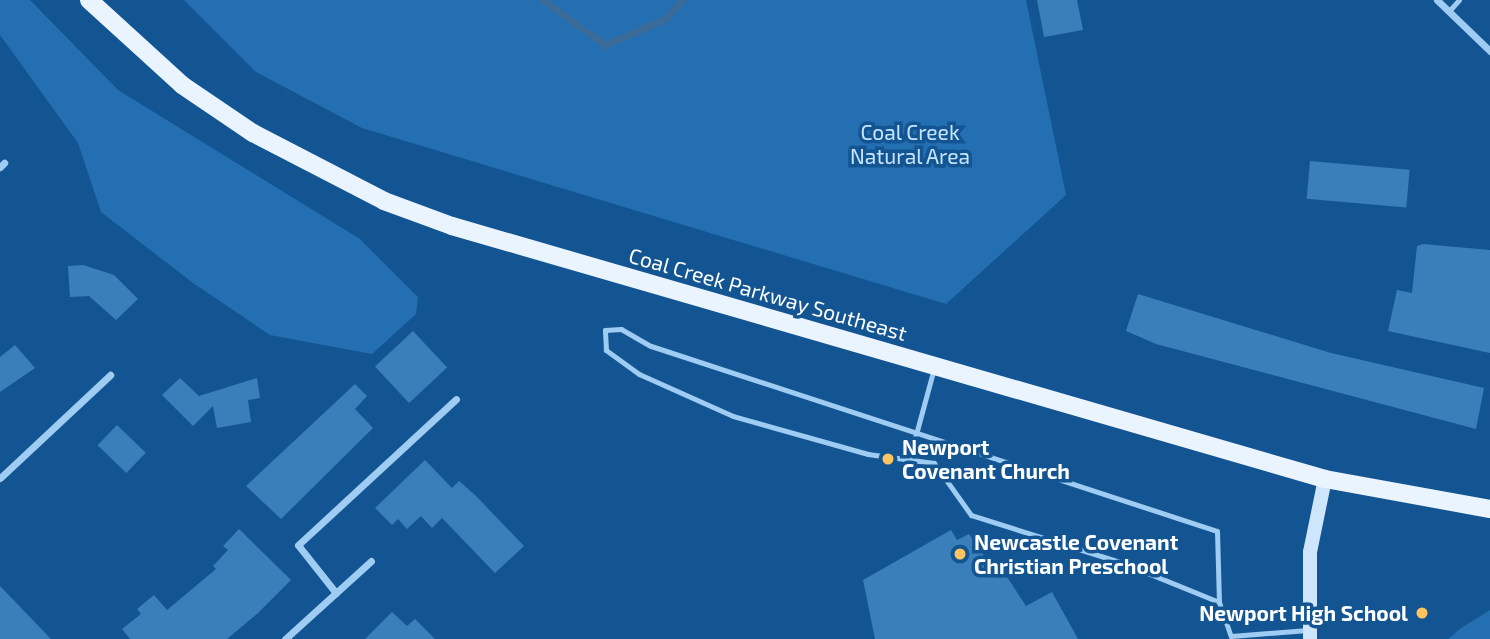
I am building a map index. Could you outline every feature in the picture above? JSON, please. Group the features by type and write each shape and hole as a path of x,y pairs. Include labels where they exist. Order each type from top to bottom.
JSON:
{"main road":[{"name":"Coal Creek Parkway Southeast","path":"89,0 192,92 302,162 384,201 452,226 1325,479 1490,509"},
{"path":"1310,635 1310,552 1325,479"}],"street":[{"path":"1437,0 1490,51"},
{"path":"0,478 110,375"},
{"path":"336,593 298,545 456,399"},
{"path":"285,639 372,561"}],"lane":[{"path":"1449,11 1460,0"},
{"path":"1219,602 1123,564 971,515 934,463 868,454 733,416 639,374 606,351 605,330 621,328 651,346 1217,531 1219,602 1231,636 1310,635"},
{"path":"909,460 935,366"}],"green space":[{"path":"0,0 30,0 118,90 360,239 418,297 416,314 372,354 270,335 193,283 101,212 78,143 0,35"},
{"name":"Coal Creek Natural Area","path":"184,0 1026,0 1066,195 946,304 362,128 256,72"},
{"path":"1490,610 1490,639 1448,639 1461,628"}],"building":[{"path":"1037,0 1077,0 1083,30 1044,37"},
{"path":"1310,161 1410,170 1406,208 1307,199"},
{"path":"1423,244 1490,250 1490,353 1388,331 1397,290 1412,293 1417,246"},
{"path":"83,265 114,275 138,299 116,320 89,296 70,297 68,266"},
{"path":"1138,294 1331,353 1484,388 1476,429 1156,344 1126,331"},
{"path":"413,331 447,368 409,403 375,366"},
{"path":"15,345 35,368 0,392 0,357"},
{"path":"180,378 199,396 257,378 260,398 248,400 251,422 217,428 213,406 193,426 162,395"},
{"path":"355,384 367,396 355,409 373,428 281,519 246,486"},
{"path":"117,425 146,453 126,473 98,445"},
{"path":"425,460 452,488 459,481 524,546 495,573 442,518 432,528 421,516 407,529 398,519 392,525 375,508"},
{"path":"239,529 291,580 227,639 130,639 122,629 141,614 137,609 154,595 167,610 216,569 213,566 228,550 223,546"},
{"path":"951,530 957,540 969,534 989,563 996,560 1026,606 1052,592 1078,639 875,639 863,580"},
{"path":"0,586 51,639 0,639"},
{"path":"392,612 407,626 415,619 435,639 365,639"}],"waterway":[{"path":"543,0 605,45 665,19 683,0"}],"place":[{"name":"Newport Covenant Church","path":"888,459"},
{"name":"Newcastle Covenant Christian Preschool","path":"960,554"},
{"name":"Newport High School","path":"1422,613"}]}
